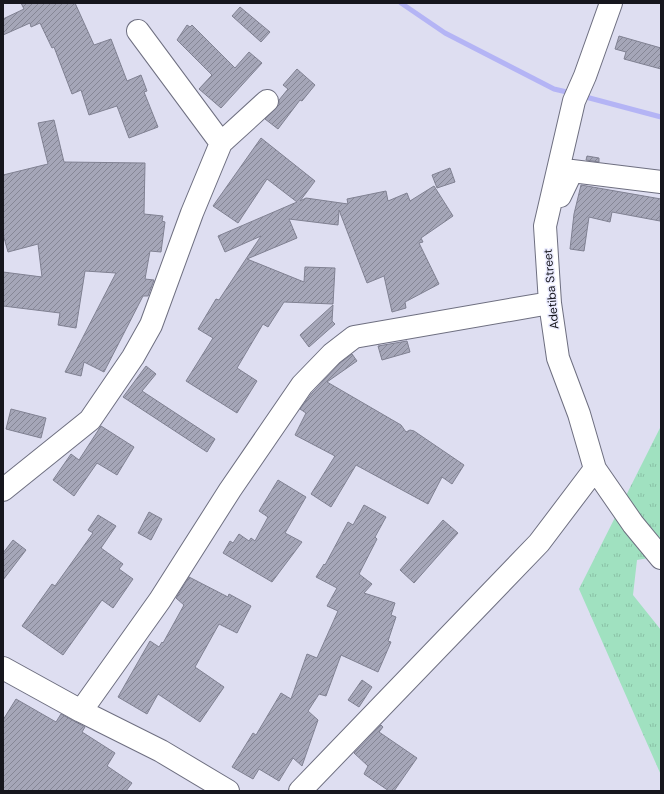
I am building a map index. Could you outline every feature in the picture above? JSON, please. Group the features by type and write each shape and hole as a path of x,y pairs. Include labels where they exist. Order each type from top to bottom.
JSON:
{"street":[{"name":"Adetiba Street","path":"611,3 585,76 574,101 546,226 550,303 558,358 579,414 595,469 633,524 661,558"},
{"path":"138,31 221,143"},
{"path":"3,490 90,420 133,357 151,325 192,213 221,143 267,101"},
{"path":"546,226 572,171 661,182"},
{"path":"81,711 160,600 230,490 302,385 332,354 354,337 550,303"},
{"path":"300,791 539,543 595,469"},
{"path":"3,668 81,711 161,751 228,791"}],"green space":[{"path":"661,426 661,556 637,560 633,595 661,630 661,775 579,589"}],"building":[{"path":"21,3 75,3 94,45 111,39 127,81 141,75 147,91 144,92 158,127 129,138 117,106 89,115 81,90 72,94 54,47 52,48 40,23 31,27 30,23 3,35 3,19 24,9"},
{"path":"240,7 270,32 261,42 232,16"},
{"path":"187,25 190,27 192,25 235,68 249,52 262,63 221,108 199,89 212,75 177,40"},
{"path":"619,36 661,48 661,69 624,59 626,52 615,49"},
{"path":"297,69 315,85 302,101 300,100 278,129 265,119 279,105 279,100 288,89 283,85"},
{"path":"54,120 64,162 145,163 144,214 163,216 162,221 165,222 161,252 150,251 145,279 154,280 148,296 143,296 104,372 84,362 81,376 65,372 116,273 85,271 76,328 58,325 60,313 3,306 3,272 42,277 38,244 8,252 3,234 3,175 48,164 38,123"},
{"path":"261,138 315,181 300,201 306,198 348,204 347,199 386,191 388,201 407,193 410,201 434,186 453,216 421,238 423,242 419,243 439,284 405,302 406,308 392,312 384,276 367,283 339,210 338,225 289,219 297,238 247,259 304,282 305,267 335,268 333,304 284,302 268,327 263,324 237,368 257,381 237,413 186,381 213,338 198,329 216,299 219,300 261,236 225,252 218,236 297,202 267,179 238,223 213,206"},
{"path":"587,156 599,158 599,162 586,160"},
{"path":"450,168 455,182 437,188 432,175"},
{"path":"581,185 661,199 660,221 612,212 610,222 589,217 584,251 570,249 574,214"},
{"path":"333,305 332,321 335,324 309,347 300,335"},
{"path":"407,341 410,352 382,360 378,346"},
{"path":"352,354 357,361 327,382 401,425 406,432 410,430 414,431 464,465 452,484 442,477 428,504 356,465 331,507 311,494 335,456 295,435 306,413 300,409 312,393 340,363"},
{"path":"146,366 156,374 142,391 215,439 207,452 123,397"},
{"path":"11,409 46,418 41,438 6,429"},
{"path":"101,426 134,447 117,475 97,463 74,496 53,480 71,454 79,460"},
{"path":"278,480 306,497 285,533 302,542 272,582 223,553 230,541 233,543 239,534 249,541 251,538 255,541 268,517 259,511"},
{"path":"364,505 386,517 375,537 377,539 359,574 372,584 364,593 395,603 391,615 396,617 388,641 391,642 378,672 341,655 326,696 319,694 308,711 318,720 302,766 293,758 279,781 259,769 253,779 232,767 253,733 256,735 281,693 291,699 307,654 317,658 338,611 327,606 337,588 316,577 324,564 325,565 348,522 353,525"},
{"path":"149,512 162,519 151,540 138,533"},
{"path":"98,515 116,526 101,548 123,564 119,569 133,579 113,608 102,600 63,655 22,626 52,584 55,586 93,533 88,530"},
{"path":"443,520 458,533 414,583 400,570"},
{"path":"13,540 26,550 3,580 3,553"},
{"path":"189,577 228,597 229,594 251,606 237,633 219,624 195,667 224,687 200,722 158,694 147,714 118,697 150,641 159,647 162,642 163,643 184,605 176,598"},
{"path":"362,680 372,687 359,707 348,700"},
{"path":"16,699 56,722 61,714 85,727 82,732 115,753 107,766 132,783 126,791 3,791 3,720"},
{"path":"381,725 383,727 379,732 417,758 394,791 389,791 364,774 368,766 354,753"}],"waterway":[{"path":"401,3 445,33 554,89 571,93"},
{"path":"582,96 661,117"}]}
